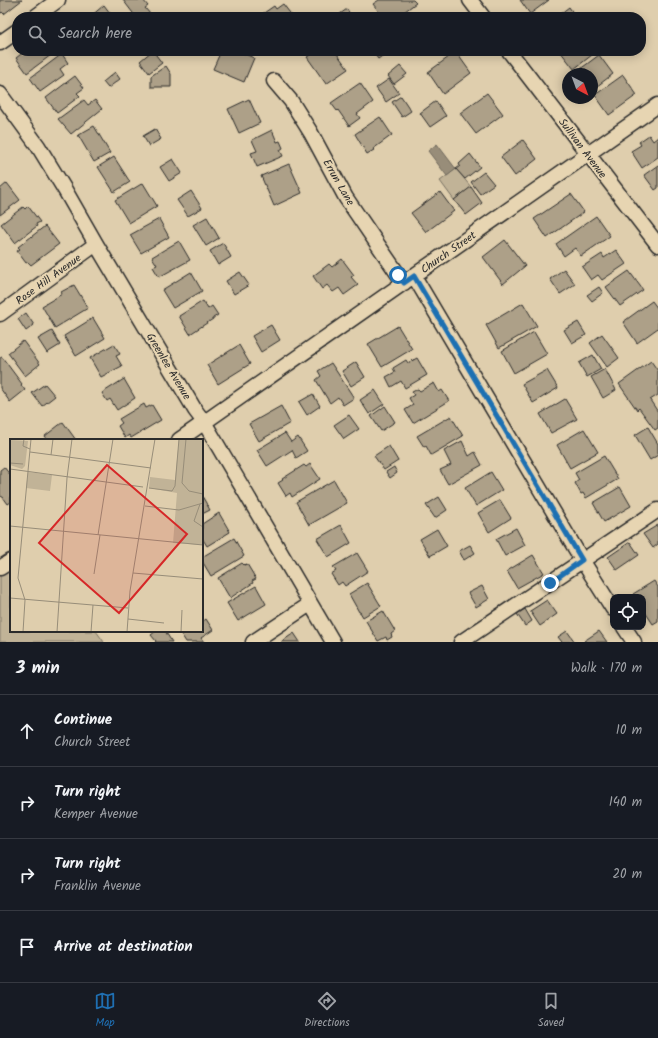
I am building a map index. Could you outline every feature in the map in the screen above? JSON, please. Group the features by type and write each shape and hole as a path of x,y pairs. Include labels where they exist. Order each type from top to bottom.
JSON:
{"street":[{"path":"42,12 58,0"},
{"path":"470,0 479,12"},
{"path":"0,43 12,35"},
{"name":"Sullivan Avenue","path":"513,56 658,245"},
{"name":"Errun Lane","path":"274,81 291,101 311,133 346,198 409,280 610,604"},
{"name":"Greenlee Avenue","path":"0,94 38,146 65,190 195,410 204,422 333,642"},
{"name":"Church Street","path":"180,439 658,105"},
{"name":"Rose Hill Avenue","path":"0,314 96,244"},
{"path":"461,642 658,510"},
{"path":"0,568 10,562"},
{"path":"253,642 310,604"},
{"path":"626,630 634,642"}],"shaded area":[{"path":"437,144 456,169 447,176 428,151"},
{"path":"456,169 471,187 454,200 440,181"},
{"path":"10,562 10,632 97,632 104,642 0,642 0,569"}],"building":[{"path":"0,0 22,0 4,14 2,12 0,14"},
{"path":"123,0 143,0 148,6 145,8 148,12 132,12"},
{"path":"379,0 413,0 416,3 404,12 379,12 373,4"},
{"path":"520,0 549,0 533,12 529,12"},
{"path":"283,4 289,12 265,12 274,6 276,9"},
{"path":"104,5 109,12 96,12"},
{"path":"569,7 572,12 562,12"},
{"path":"19,56 50,56 27,73 16,58"},
{"path":"59,56 63,56 68,63 60,69 64,75 40,92 30,78"},
{"path":"146,56 157,56 162,63 149,73 140,61"},
{"path":"219,56 249,56 254,58 244,82 213,69"},
{"path":"339,56 348,69 326,84 307,57"},
{"path":"450,56 459,56 471,73 443,94 428,72"},
{"path":"564,56 591,56 573,68"},
{"path":"600,56 613,74 598,85 598,68 582,68"},
{"path":"166,66 171,74 171,87 151,87 151,76"},
{"path":"400,66 407,74 394,84 388,76"},
{"path":"115,72 120,79 108,88 103,82"},
{"path":"623,75 637,95 609,115 598,99 598,93"},
{"path":"75,76 84,88 77,93 80,96 57,113 46,98"},
{"path":"389,79 399,93 386,102 376,88"},
{"path":"360,83 373,102 357,114 360,118 349,126 331,103"},
{"path":"487,93 503,114 476,134 460,113"},
{"path":"401,96 411,111 402,117 392,102"},
{"path":"249,99 260,123 239,133 228,109"},
{"path":"84,100 88,105 95,100 102,109 71,134 58,119"},
{"path":"436,101 446,116 430,127 420,113"},
{"path":"380,117 392,135 367,154 355,134"},
{"path":"94,126 110,153 94,162 78,135"},
{"path":"155,129 161,139 149,146 143,136"},
{"path":"272,130 277,142 280,141 283,148 280,150 283,156 257,167 251,153 257,151 252,140"},
{"path":"649,135 653,141 658,137 658,157 642,168 631,151 641,145 639,142"},
{"path":"523,140 537,159 515,176 501,157"},
{"path":"470,154 480,167 465,179 456,169 460,166 459,164"},
{"path":"114,157 130,182 114,192 98,167"},
{"path":"173,159 182,173 169,181 160,167"},
{"path":"289,164 302,193 274,206 261,176"},
{"path":"658,165 658,188 655,190 644,175"},
{"path":"484,172 494,184 480,194 471,182"},
{"path":"7,183 20,200 0,215 0,189"},
{"path":"143,183 157,206 129,223 115,200"},
{"path":"471,187 482,203 466,215 454,200"},
{"path":"191,191 202,208 188,216 177,200"},
{"path":"440,192 454,211 426,232 411,213"},
{"path":"571,194 584,212 547,238 534,219"},
{"path":"28,206 40,222 15,243 1,224 23,207 25,209"},
{"path":"596,216 610,236 581,256 575,248 564,256 556,244"},
{"path":"207,217 219,238 206,246 193,225"},
{"path":"159,219 169,237 141,253 130,235"},
{"path":"45,226 59,244 31,265 28,262 26,263 17,251 20,249 18,247"},
{"path":"505,240 525,266 503,284 483,257"},
{"path":"179,241 190,260 159,277 153,267 157,265 152,257"},
{"path":"223,243 231,257 218,265 210,251"},
{"path":"616,250 626,264 602,280 598,275 591,280 582,267 602,254 604,258"},
{"path":"342,259 354,275 351,277 358,285 344,295 339,288 333,292 327,285 322,289 313,276 329,264 332,267"},
{"path":"564,269 575,284 560,294 550,279"},
{"path":"629,271 643,290 620,306 606,287"},
{"path":"191,272 202,291 173,308 162,290"},
{"path":"240,272 249,285 234,294 226,281"},
{"path":"74,285 88,308 55,328 42,306 62,294 61,292"},
{"path":"599,287 603,293 592,301 587,295"},
{"path":"203,301 208,309 212,306 218,315 190,334 179,316"},
{"path":"652,301 658,309 658,328 637,343 623,322"},
{"path":"523,303 537,326 499,348 486,325"},
{"path":"26,313 34,325 26,331 18,319"},
{"path":"93,318 105,338 76,356 64,336"},
{"path":"578,322 586,335 572,343 564,330"},
{"path":"271,325 280,340 261,352 252,336"},
{"path":"398,326 412,349 382,367 368,344"},
{"path":"52,331 60,345 47,353 38,339"},
{"path":"534,332 547,354 514,373 502,351"},
{"path":"602,334 619,358 607,367 590,343"},
{"path":"23,341 40,364 25,376 8,353"},
{"path":"114,344 120,354 116,356 122,366 101,377 90,358"},
{"path":"239,345 250,364 218,384 207,365"},
{"path":"593,355 601,369 587,377 579,363"},
{"path":"2,357 25,390 10,402 0,388 0,358"},
{"path":"417,358 427,375 405,388 401,381 391,387 386,377 395,372 393,368 406,360 408,363"},
{"path":"651,361 658,371 658,395 650,400 658,412 658,428 655,430 639,408 637,410 619,384"},
{"path":"356,362 365,377 351,386 342,371"},
{"path":"331,363 354,398 343,405 338,397 330,403 316,380 321,376 318,371"},
{"path":"605,369 616,390 603,398 591,377"},
{"path":"547,370 558,388 533,403 522,384"},
{"path":"124,379 135,398 117,410 110,399 107,401 102,393"},
{"path":"434,383 439,392 442,390 449,401 413,423 405,410 413,405 409,398 414,395 412,392 418,389 420,391"},
{"path":"45,384 55,396 42,406 32,393"},
{"path":"375,390 384,404 369,414 360,400"},
{"path":"313,394 320,406 307,415 299,402"},
{"path":"565,399 577,419 551,433 540,414"},
{"path":"144,404 146,408 152,405 161,420 131,438 129,435 125,438 118,426 122,423 119,419"},
{"path":"281,406 290,423 259,441 249,424"},
{"path":"385,406 395,422 381,431 371,416"},
{"path":"349,415 359,429 344,439 334,425"},
{"path":"451,416 463,436 431,455 426,446 424,447 417,436"},
{"path":"63,422 75,439 47,439 45,436"},
{"path":"648,427 658,444 658,455 650,460 635,435"},
{"path":"584,429 598,452 570,468 557,445"},
{"path":"285,433 291,442 298,437 307,451 296,458 292,450 267,466 257,450"},
{"path":"462,441 469,456 475,452 482,465 448,484 440,470 451,465 444,451"},
{"path":"389,446 398,461 384,470 374,456"},
{"path":"604,456 618,479 586,498 583,493 581,494 575,483 579,480 575,473"},
{"path":"310,464 320,479 292,497 290,493 286,496 278,483 304,465 306,467"},
{"path":"4,467 10,475 10,503 8,504 0,495 0,470"},
{"path":"394,467 397,473 390,478 386,472"},
{"path":"491,472 502,490 476,506 465,488"},
{"path":"334,480 347,503 309,525 296,502"},
{"path":"620,487 631,506 604,522 593,503"},
{"path":"439,497 447,510 435,518 426,505"},
{"path":"203,498 210,510 203,514"},
{"path":"500,500 511,518 489,532 478,513"},
{"path":"219,513 230,532 207,546 203,540 203,523"},
{"path":"341,525 351,543 328,557 317,539"},
{"path":"658,525 658,544 653,548 643,534"},
{"path":"516,528 525,545 505,556 496,539"},
{"path":"437,529 447,546 430,556 420,539"},
{"path":"234,538 244,556 211,576 203,563 203,556"},
{"path":"630,542 639,555 617,570 608,557"},
{"path":"470,545 475,553 464,560 459,551"},
{"path":"357,553 368,571 345,586 342,582 338,585 331,574 336,571 333,567"},
{"path":"533,555 544,573 517,588 507,571"},
{"path":"242,563 244,565 247,564 256,579 252,581 253,583 230,598 218,578"},
{"path":"654,581 658,587 658,621 653,624 646,614 646,594 633,594"},
{"path":"367,583 381,606 363,617 349,594"},
{"path":"256,586 266,604 238,621 227,603"},
{"path":"482,586 489,599 476,607 468,593"},
{"path":"547,600 557,614 540,626 530,611"},
{"path":"525,609 532,621 525,626 517,614"},
{"path":"383,611 395,631 391,634 392,637 387,640 386,637 378,641 366,621"},
{"path":"206,619 213,630 201,638 204,642 186,642 180,632 203,632 203,621"},
{"path":"567,631 575,642 562,642 558,637"},
{"path":"599,631 607,642 584,641"},
{"path":"155,632 166,632 172,642 155,642 156,641 151,635"},
{"path":"294,633 300,642 281,642"}],"route":[{"path":"398,275 404,283 414,276 582,560 550,583"}]}
